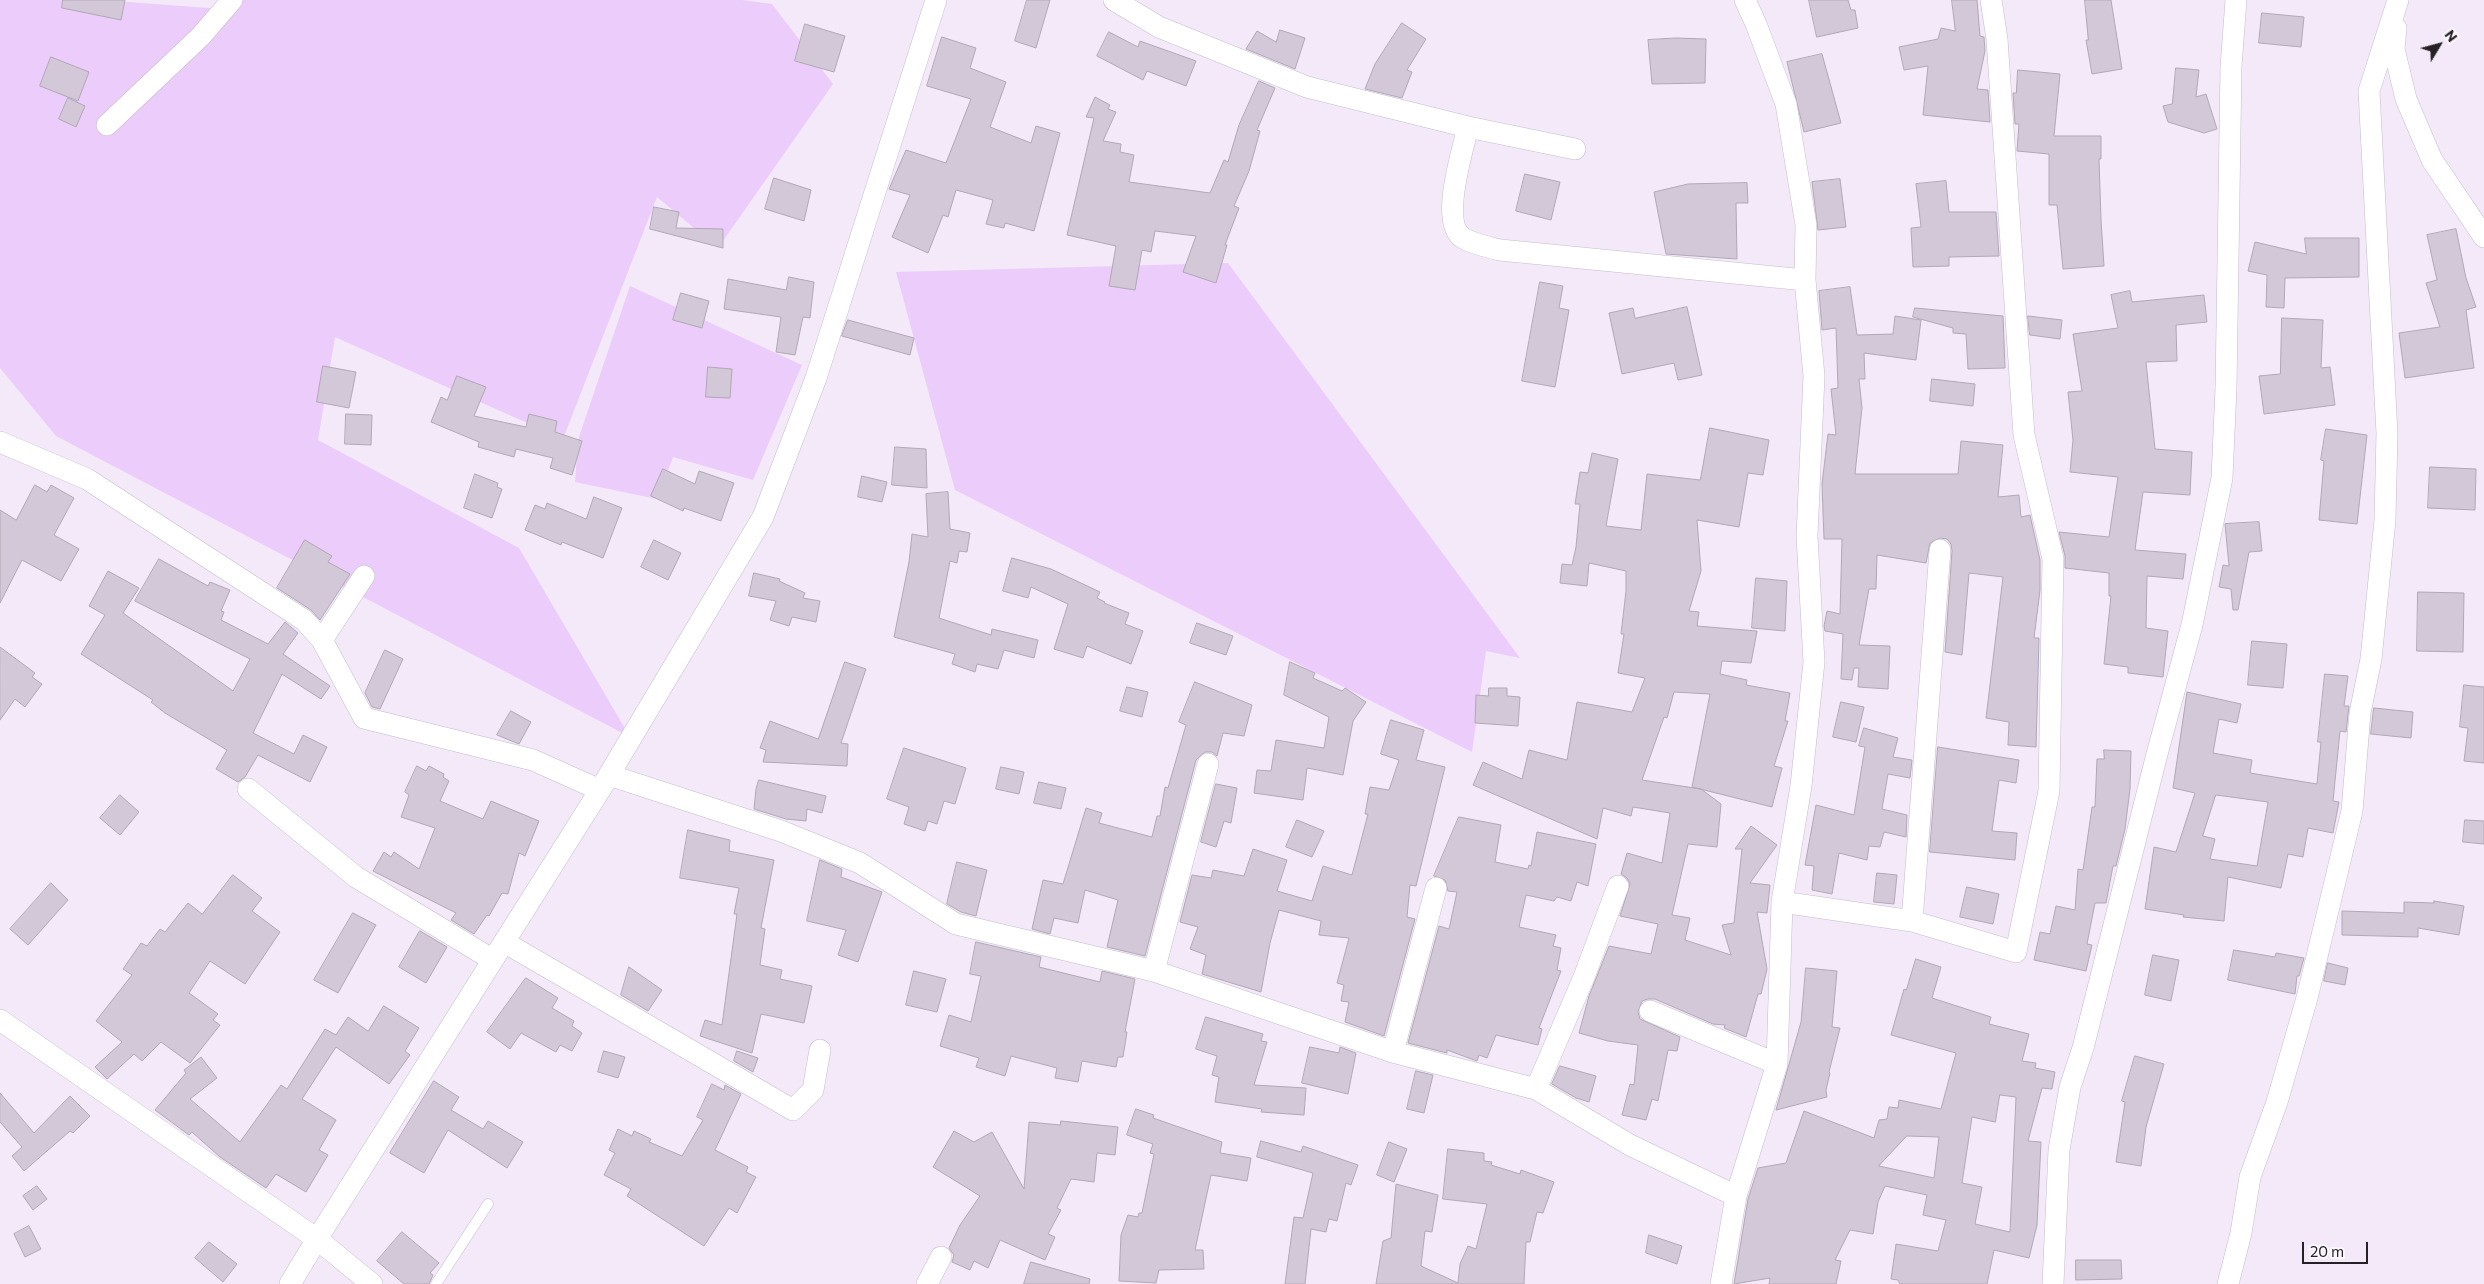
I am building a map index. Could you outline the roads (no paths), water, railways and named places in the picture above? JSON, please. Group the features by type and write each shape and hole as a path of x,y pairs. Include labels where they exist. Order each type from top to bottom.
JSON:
{"street":[{"path":"107,125 201,36 232,0"},
{"path":"290,1284 604,782 763,517 816,378 936,0"},
{"path":"1114,0 1159,27 1307,87 1468,127 1575,149"},
{"path":"1721,1284 1736,1196 1777,1064 1782,902 1802,786 1814,662 1807,536 1814,376 1805,280 1806,225 1786,104 1756,24 1744,0"},
{"path":"1782,902 1912,921 2016,952 2049,791 2053,559 2024,435 1997,39 1991,0"},
{"path":"2052,1284 2059,1150 2070,1087 2083,1048 2157,754 2192,625 2222,478 2226,388 2231,67 2236,0"},
{"path":"2398,0 2394,49 2406,99 2432,160 2484,237"},
{"path":"2228,1284 2241,1234 2250,1177 2277,1102 2307,998 2352,811 2360,713 2371,659 2385,520 2386,433 2368,91 2398,0"},
{"path":"1468,127 1454,192 1452,225 1462,238 1500,250 1805,280"},
{"path":"0,442 87,479 304,620 322,640 364,718 533,760 604,782 781,831 860,863 956,924 1154,970 1393,1052 1536,1089 1630,1145 1736,1196"},
{"path":"1912,921 1940,550"},
{"path":"322,640 364,576"},
{"path":"1154,970 1208,764"},
{"path":"248,789 356,877 493,960"},
{"path":"1536,1089 1591,960 1618,886"},
{"path":"1393,1052 1436,888"},
{"path":"504,942 793,1110 813,1090 820,1050"},
{"path":"1650,1011 1777,1064"},
{"path":"0,1020 317,1239 372,1284"},
{"path":"927,1284 941,1257"}],"lane":[{"path":"436,1284 488,1204"}]}
